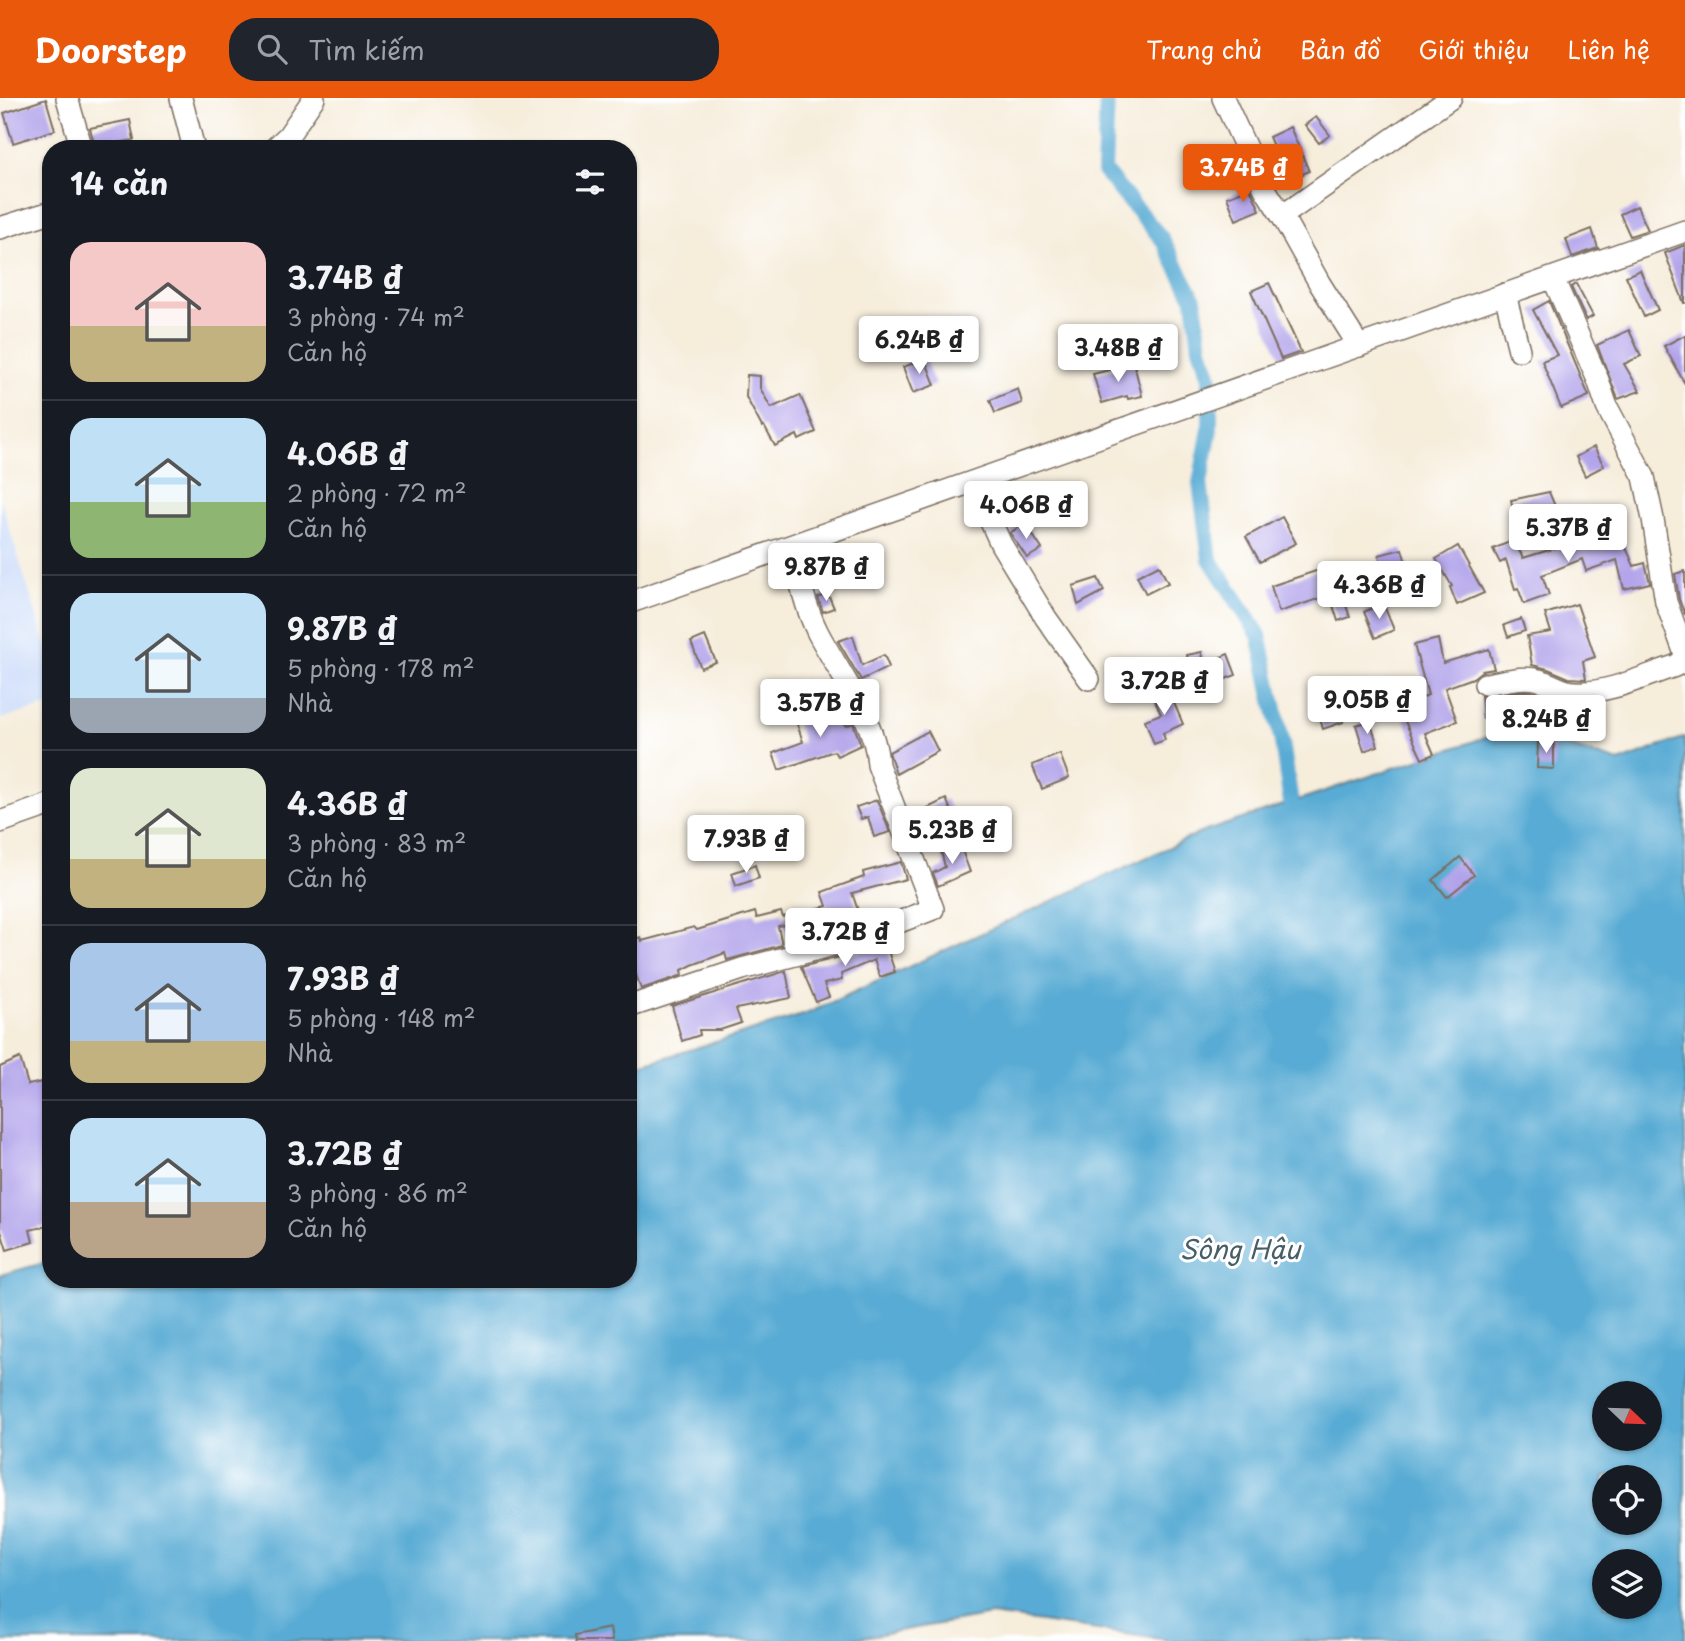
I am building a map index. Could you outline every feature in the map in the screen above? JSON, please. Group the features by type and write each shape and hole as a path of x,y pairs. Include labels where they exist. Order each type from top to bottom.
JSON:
{"street":[{"path":"67,98 79,140"},
{"path":"181,98 192,140"},
{"path":"284,140 314,98"},
{"path":"1223,98 1265,188 1359,346"},
{"path":"1282,216 1451,98"},
{"path":"0,228 42,215"},
{"path":"637,600 1685,231"},
{"path":"1485,684 1530,679 1576,692 1604,689 1675,666 1682,662 1685,654 1666,602 1647,488 1607,407 1598,380 1553,278"},
{"path":"1505,295 1519,350"},
{"path":"977,481 1001,544 1046,618 1089,679"},
{"path":"637,1004 742,969 852,940 933,909 878,765 878,746 855,697 817,631 799,587 794,546"},
{"path":"0,821 42,807"}],"shaded area":[{"path":"0,499 42,632 42,707 0,719"}],"water":[{"name":"Sông Hậu","path":"1513,728 1619,762 1685,737 1685,1641 1175,1641 991,1615 841,1641 0,1641 0,1275 42,1263 42,1288 637,1288 637,1066 806,1014 1200,833"}],"building":[{"path":"46,99 55,130 13,143 4,113"},
{"path":"1316,117 1330,135 1319,143 1305,125"},
{"path":"130,120 134,140 93,140 90,128"},
{"path":"1290,127 1309,171 1288,181 1269,137"},
{"path":"1250,188 1260,210 1236,220 1227,197"},
{"path":"1637,206 1648,230 1630,236 1620,214"},
{"path":"1592,229 1598,248 1572,257 1566,239"},
{"path":"1685,245 1685,303 1684,303 1665,253"},
{"path":"1640,270 1658,310 1644,317 1626,276"},
{"path":"1269,283 1301,352 1281,359 1251,291"},
{"path":"1576,284 1593,316 1586,320 1571,287"},
{"path":"1549,301 1589,396 1561,408 1542,361 1557,355 1533,310"},
{"path":"1629,330 1641,356 1624,364 1640,391 1618,399 1597,345"},
{"path":"1685,335 1685,384 1664,346"},
{"path":"925,359 935,385 913,393 903,367"},
{"path":"1134,364 1142,396 1128,399 1127,396 1102,403 1093,374"},
{"path":"747,375 760,376 760,388 771,408 800,395 816,432 799,440 797,435 775,446 746,397"},
{"path":"1018,389 1022,403 995,413 990,400"},
{"path":"1594,447 1604,466 1585,476 1576,457"},
{"path":"1549,492 1557,511 1544,517 1538,506 1513,509 1511,500"},
{"path":"1282,517 1296,543 1260,562 1246,537"},
{"path":"1025,523 1042,549 1027,558 1010,533"},
{"path":"1595,536 1599,545 1621,536 1634,566 1645,563 1650,583 1624,589 1617,560 1586,571 1582,559 1542,575 1549,595 1524,604 1518,588 1515,589 1506,560 1500,563 1493,549 1514,540 1523,558"},
{"path":"1458,546 1484,593 1457,605 1450,587 1452,586 1436,559"},
{"path":"1402,549 1411,580 1387,587 1379,555"},
{"path":"1159,565 1168,583 1146,594 1137,576"},
{"path":"1325,568 1333,594 1279,612 1271,586"},
{"path":"1685,571 1685,615 1675,574"},
{"path":"1098,578 1104,591 1078,605 1073,586"},
{"path":"828,594 834,608 823,612 818,598"},
{"path":"1342,594 1350,617 1338,621 1331,599"},
{"path":"1383,603 1394,630 1375,638 1364,612"},
{"path":"1577,604 1595,657 1583,661 1586,679 1569,678 1532,665 1527,636 1551,632 1545,614"},
{"path":"1521,619 1525,631 1508,637 1504,625"},
{"path":"705,636 716,662 701,668 691,642"},
{"path":"853,636 862,665 884,655 889,667 861,680 838,641"},
{"path":"1438,639 1443,663 1489,649 1494,669 1482,671 1473,678 1445,688 1457,721 1425,733 1434,754 1422,759 1399,708 1428,695 1414,645"},
{"path":"1202,652 1205,670 1190,672 1187,655"},
{"path":"1228,654 1236,675 1210,685 1206,663"},
{"path":"1168,689 1183,724 1163,733 1165,740 1154,744 1145,720 1161,714 1153,696"},
{"path":"1526,691 1576,705 1576,712 1596,708 1599,723 1497,715 1497,718 1483,719 1481,696"},
{"path":"1334,693 1343,722 1323,729 1314,700"},
{"path":"838,706 846,726 853,723 861,745 837,756 834,751 779,770 773,753 803,742 796,721"},
{"path":"1370,721 1378,746 1364,751 1356,725"},
{"path":"928,731 938,751 896,774 889,752"},
{"path":"1538,742 1554,742 1554,769 1537,768"},
{"path":"1060,754 1069,778 1042,789 1032,765"},
{"path":"946,799 955,819 919,836 911,816"},
{"path":"877,800 890,832 874,837 868,817 861,819 856,807"},
{"path":"960,845 970,872 938,886 933,873 945,867 941,851"},
{"path":"1460,857 1474,875 1447,897 1433,880"},
{"path":"901,862 906,879 852,893 862,922 792,942 784,925 778,926 782,945 727,960 725,953 682,970 683,975 641,989 637,977 637,938 641,937 642,941 694,927 697,930 755,912 757,918 781,912 783,917 827,906 822,892 864,877 863,872"},
{"path":"755,865 759,878 736,886 732,873"},
{"path":"885,942 895,972 880,977 874,960 841,974 842,980 824,984 829,997 816,1002 801,967"},
{"path":"786,971 791,998 736,1009 741,1023 720,1030 699,1030 700,1035 682,1041 672,1006"},
{"path":"20,1058 28,1085 42,1082 42,1227 30,1230 33,1242 7,1250 0,1228 0,1067"},
{"path":"610,1628 612,1641 576,1641 575,1635"}],"waterway":[{"path":"1107,98 1104,171 1162,239 1194,299 1200,348 1210,377 1210,429 1200,483 1210,559 1259,635 1282,742 1291,803"}]}
